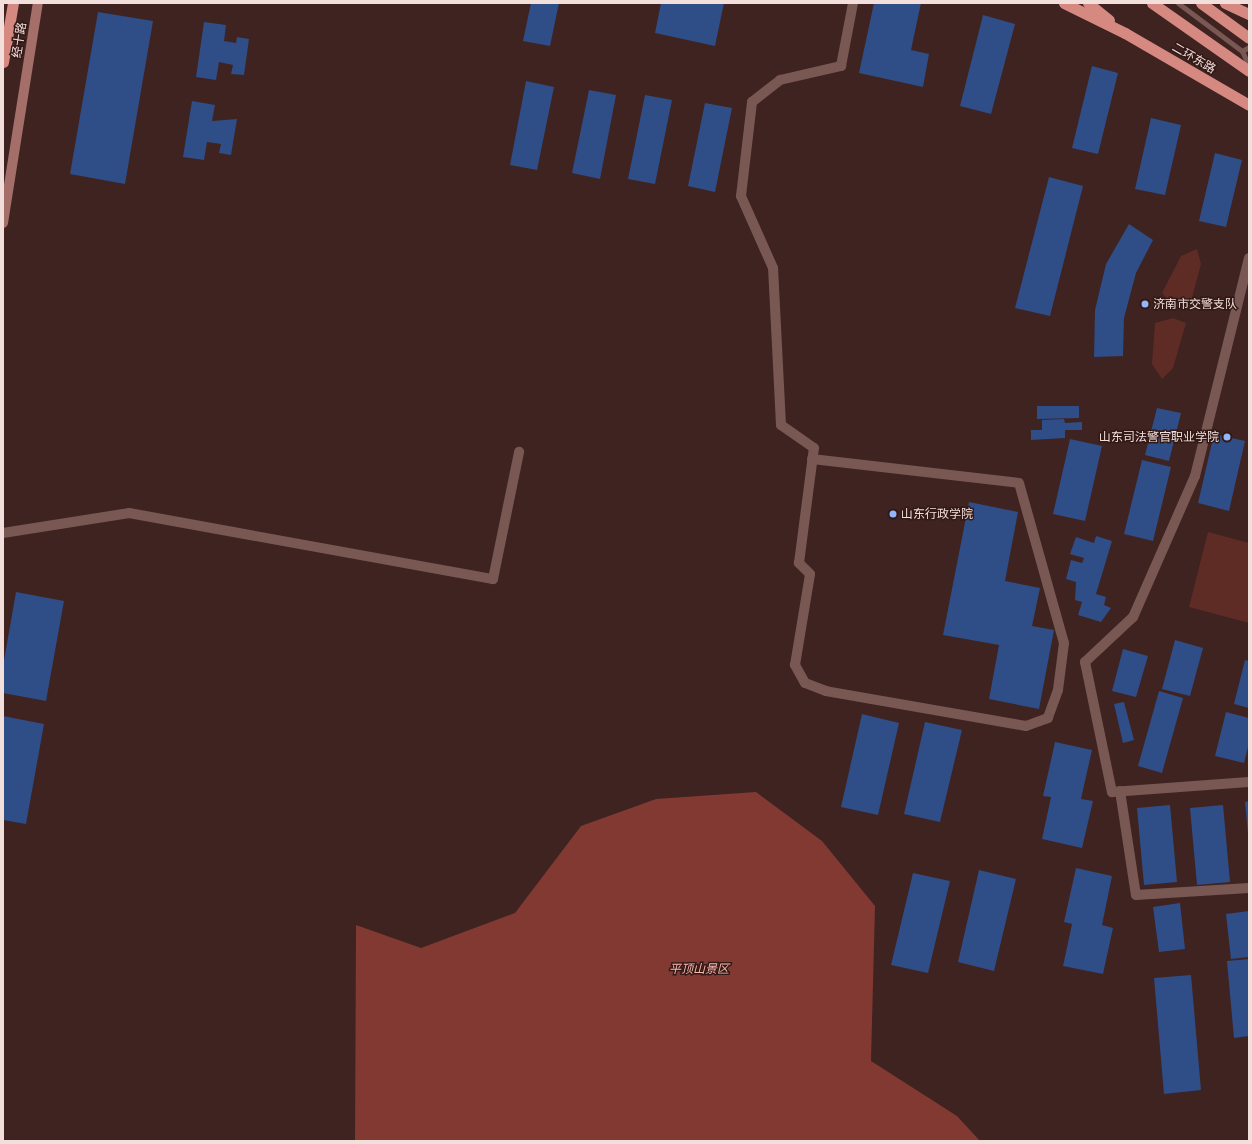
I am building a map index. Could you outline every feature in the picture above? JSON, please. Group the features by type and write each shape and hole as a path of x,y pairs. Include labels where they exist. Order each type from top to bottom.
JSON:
{"highway":[{"path":"3,62 13,3"},
{"name":"二环东路","path":"1064,3 1125,33 1249,105"},
{"path":"1088,3 1125,33"},
{"name":"二环东路","path":"1100,3 1125,33"},
{"path":"1152,3 1249,71"},
{"path":"1201,3 1249,38"},
{"path":"1225,3 1249,13"},
{"path":"1235,3 1249,13"},
{"path":"1240,3 1249,13"}],"main road":[{"name":"经十路","path":"3,222 38,3"}],"street":[{"path":"812,459 1019,483 1064,643 1058,690 1048,718 1026,726 826,690 805,683 795,665 810,574 799,564 812,459 814,448 781,425 773,268 742,196 752,102 780,80 841,66 853,3"},
{"path":"1249,258 1196,476 1134,617 1085,662 1112,792 1249,782"},
{"path":"3,533 129,512 493,579 520,452"},
{"path":"1120,791 1136,895 1249,888"}],"lane":[{"path":"1178,3 1242,51 1249,66"},
{"path":"1242,51 1249,47"}],"shaded area":[{"path":"1197,249 1201,264 1189,309 1175,307 1162,293 1181,256"},
{"path":"1173,318 1186,323 1173,368 1162,379 1152,364 1155,323"},
{"path":"1208,532 1249,543 1249,623 1189,607"}],"green space":[{"name":"平顶山景区","path":"756,792 822,841 875,906 871,1061 957,1116 980,1141 355,1141 356,925 421,948 515,913 581,826 656,799"}],"building":[{"path":"531,3 559,3 550,46 523,41"},
{"path":"661,3 724,3 715,46 655,33"},
{"path":"874,3 921,3 911,50 929,54 923,87 859,73"},
{"path":"98,12 153,21 125,184 70,174"},
{"path":"983,15 1015,24 991,114 960,106"},
{"path":"204,22 226,25 224,41 236,43 237,37 249,39 244,75 231,74 233,65 219,62 216,80 196,77"},
{"path":"1092,66 1118,73 1098,154 1072,148"},
{"path":"526,81 554,87 537,170 510,165"},
{"path":"589,90 616,95 600,179 572,173"},
{"path":"645,95 672,100 655,184 628,179"},
{"path":"192,101 215,105 212,121 237,119 231,155 219,153 221,144 207,142 204,160 183,157"},
{"path":"705,103 732,108 715,192 688,186"},
{"path":"1151,118 1181,125 1165,195 1135,189"},
{"path":"1215,153 1242,160 1226,227 1199,221"},
{"path":"1049,177 1083,186 1050,316 1015,308"},
{"path":"1129,224 1153,240 1136,273 1124,318 1123,356 1094,357 1095,310 1106,264"},
{"path":"1037,406 1079,406 1079,418 1037,419"},
{"path":"1157,408 1181,413 1169,461 1145,455"},
{"path":"1064,419 1065,423 1082,422 1082,430 1065,430 1065,438 1031,440 1031,430 1042,430 1042,420"},
{"path":"1214,434 1245,441 1229,511 1198,503"},
{"path":"1070,439 1102,446 1085,521 1053,514"},
{"path":"1142,460 1171,467 1153,541 1124,534"},
{"path":"969,502 1018,512 1005,581 1040,588 1032,626 1054,630 1039,709 989,699 999,645 943,635"},
{"path":"1096,536 1112,541 1096,594 1106,597 1104,605 1111,608 1101,622 1078,615 1082,602 1075,600 1076,582 1066,579 1071,560 1082,563 1084,558 1070,554 1076,537 1094,543"},
{"path":"16,592 64,601 46,701 3,693 3,666"},
{"path":"1175,640 1203,648 1190,696 1162,689"},
{"path":"1123,649 1148,656 1136,697 1112,691"},
{"path":"1245,660 1249,661 1249,708 1234,704"},
{"path":"1159,691 1183,698 1162,773 1138,766"},
{"path":"1124,702 1134,740 1123,743 1114,704"},
{"path":"1226,712 1249,718 1249,743 1244,763 1215,756"},
{"path":"862,714 899,723 878,815 841,807"},
{"path":"3,716 44,724 26,824 3,820"},
{"path":"925,722 962,730 940,822 904,814"},
{"path":"1055,742 1092,750 1081,799 1093,801 1082,848 1042,839 1051,797 1043,796"},
{"path":"1249,801 1249,834 1248,834 1245,802"},
{"path":"1170,805 1177,882 1144,885 1137,808"},
{"path":"1223,805 1230,882 1197,885 1190,808"},
{"path":"1076,868 1112,876 1102,925 1113,928 1103,974 1063,966 1072,924 1064,922"},
{"path":"979,870 1016,879 994,971 958,962"},
{"path":"913,873 950,881 928,973 891,965"},
{"path":"1180,903 1185,949 1159,952 1153,907"},
{"path":"1249,911 1249,957 1231,959 1226,914"},
{"path":"1249,959 1249,1036 1234,1038 1227,961"},
{"path":"1191,975 1201,1090 1164,1094 1154,978"}],"place":[{"name":"济南市交警支队","path":"1145,304"},
{"name":"山东司法警官职业学院","path":"1227,437"},
{"name":"山东行政学院","path":"893,514"}]}
